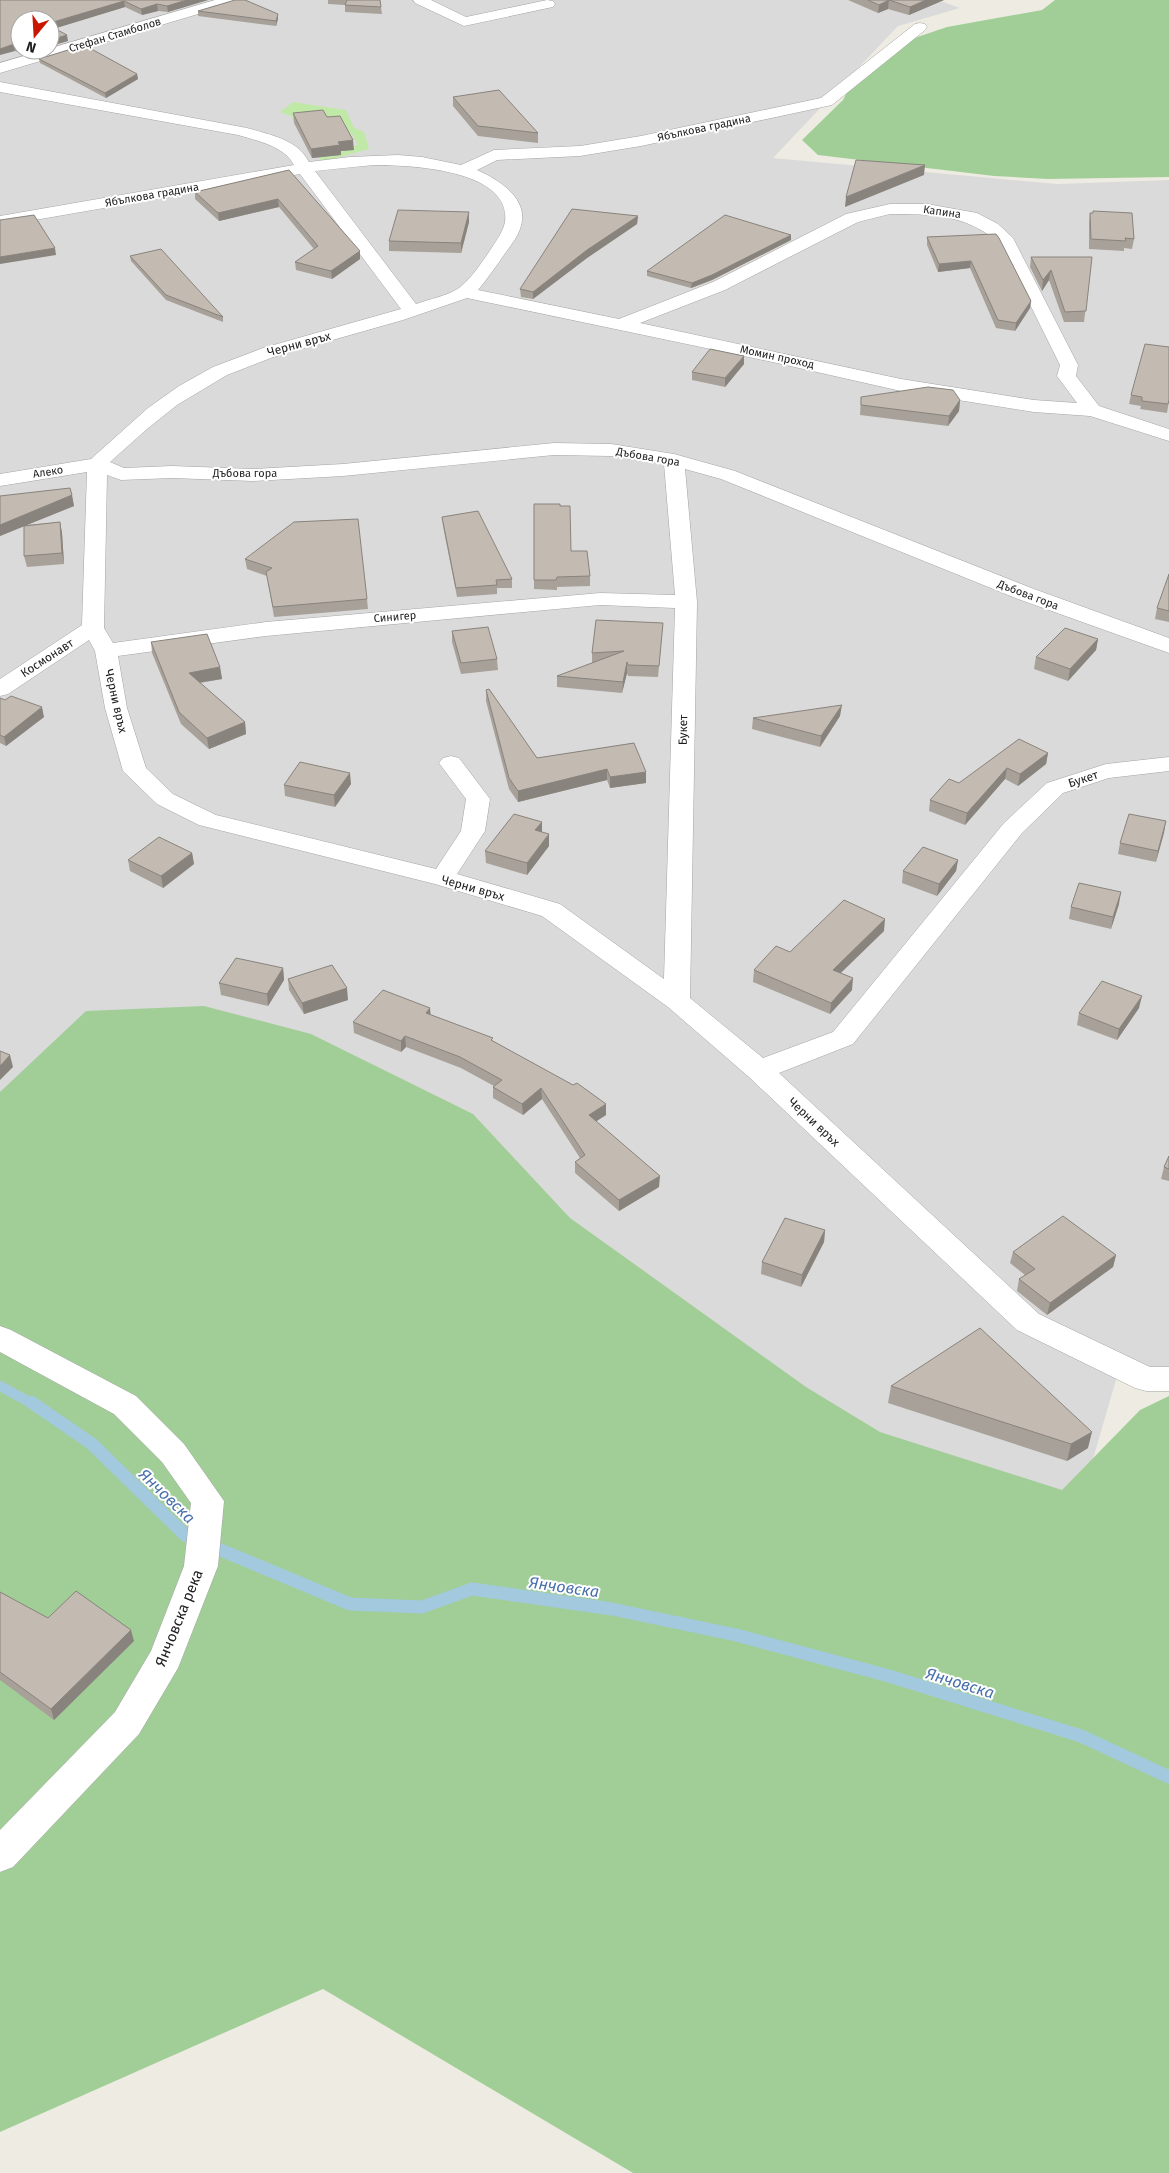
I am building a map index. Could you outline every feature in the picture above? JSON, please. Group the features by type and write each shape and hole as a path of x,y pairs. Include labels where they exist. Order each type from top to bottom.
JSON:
{"street":[{"name":"Стефан Стамболов","path":"0,68 230,0"},
{"path":"420,0 464,22 548,4"},
{"name":"Ябълкова градина","path":"464,170 494,156 580,151 641,141 826,102 920,27"},
{"path":"0,87 241,131 274,141 296,153 304,168 412,311"},
{"name":"Черни връх","path":"97,464 125,437 160,408 188,388 219,372 257,355 412,311 464,292 493,258 512,230 515,220 514,209 491,182 464,170 421,162 368,160 304,168"},
{"name":"Ябълкова градина","path":"0,221 304,168"},
{"name":"Капина","path":"619,325 718,286 852,218 890,209 927,209 954,213 971,217 992,228 1007,242 1069,365 1066,376 1092,410"},
{"name":"Момин проход","path":"464,292 901,384 1034,406 1092,410"},
{"path":"1092,410 1169,435"},
{"name":"Дъбова гора","path":"97,464 121,474 172,472 253,475 343,470 554,449 611,450 674,460 728,475 1026,594 1169,646"},
{"name":"Букет","path":"674,460 686,602 677,1001"},
{"path":"93,628 97,464"},
{"name":"Алеко","path":"0,480 97,464"},
{"name":"Синигер","path":"106,651 266,629 600,599 686,602"},
{"name":"Черни връх","path":"93,628 106,651 116,708 135,771 165,799 208,820 442,878 551,910 677,1001 758,1070 1028,1322 1146,1379 1169,1380"},
{"name":"Космонавт","path":"0,689 93,628"},
{"path":"442,878 473,831 478,799 451,763"},
{"name":"Букет","path":"758,1070 843,1038 1012,828 1055,788 1106,771 1169,764"},
{"name":"Янчовска река","path":"0,1338 125,1405 173,1453 208,1501 201,1566 166,1657 127,1723 0,1855"}],"shaded area":[{"path":"0,0 938,0 960,8 898,26 773,158 1057,184 1169,180 1169,1385 1118,1373 1082,1497 824,1430 0,1128"}],"green space":[{"path":"1055,0 1169,0 1169,177 1048,179 994,176 818,155 802,140 843,100 858,71 891,46 947,27 1042,10"},
{"path":"293,102 346,110 354,128 364,132 369,149 322,162 319,157 341,155 339,151 358,145 352,134 347,135 296,123 291,116 280,112"},
{"path":"204,1006 311,1034 473,1114 570,1218 806,1387 880,1432 1062,1490 1140,1410 1169,1396 1169,2173 633,2173 323,1989 0,2132 0,1092 86,1011"}],"building":[{"path":"0,0 187,0 167,6 157,4 141,9 124,1 60,20 60,10 10,10 10,45 0,49"},
{"path":"235,0 245,0 278,14 276,21 198,11"},
{"path":"347,0 380,0 381,7 345,5"},
{"path":"868,0 889,0 879,5"},
{"path":"889,0 926,0 910,7"},
{"path":"60,31 67,35 60,37"},
{"path":"84,45 137,74 105,93 41,60 60,60 60,52"},
{"path":"499,90 538,133 478,126 453,97"},
{"path":"323,110 327,117 340,116 353,140 338,142 340,145 311,149 293,113"},
{"path":"856,160 925,165 846,197"},
{"path":"289,170 360,251 331,271 295,262 318,246 278,199 218,213 195,192"},
{"path":"572,209 638,216 587,250 533,292 520,289"},
{"path":"398,210 469,212 461,243 389,241"},
{"path":"1093,211 1132,213 1134,239 1125,238 1126,241 1091,239 1090,213 1093,213"},
{"path":"34,215 55,248 0,257 0,220"},
{"path":"725,215 791,235 712,275 692,283 647,271"},
{"path":"996,234 1031,301 1016,323 998,320 971,261 939,264 927,237"},
{"path":"161,249 223,317 166,295 130,256"},
{"path":"1031,257 1092,257 1086,311 1065,312 1051,270 1043,280"},
{"path":"1145,344 1169,347 1168,404 1142,401 1142,397 1131,395"},
{"path":"710,349 744,356 725,378 692,372"},
{"path":"928,387 953,390 960,400 949,416 861,405 861,397"},
{"path":"70,488 72,495 0,525 0,496"},
{"path":"534,504 570,506 571,551 587,551 590,576 557,577 556,580 534,580"},
{"path":"478,511 512,579 496,580 497,585 456,588 442,517"},
{"path":"358,519 367,599 273,607 266,572 272,568 245,559 294,522"},
{"path":"60,522 62,553 24,556 24,526"},
{"path":"1169,574 1169,611 1157,608"},
{"path":"596,620 663,623 659,666 628,665 627,662 623,682 557,676 624,651 592,653"},
{"path":"488,627 497,659 461,663 452,631"},
{"path":"1065,628 1098,639 1070,669 1036,657"},
{"path":"207,634 220,667 189,673 245,722 207,738 179,712 151,642"},
{"path":"489,689 537,758 634,743 646,772 610,777 607,769 518,791 509,778 486,690"},
{"path":"11,696 42,707 4,737 0,735 0,698 5,700"},
{"path":"842,705 821,736 753,718"},
{"path":"1019,739 1048,753 1020,774 1007,768 967,813 930,800 949,779 959,783"},
{"path":"300,762 350,773 334,795 284,785"},
{"path":"514,814 542,822 535,830 549,834 527,863 485,851"},
{"path":"1129,814 1166,821 1158,851 1120,843"},
{"path":"159,837 192,853 161,876 128,860"},
{"path":"923,847 958,860 939,884 903,871"},
{"path":"1079,883 1121,892 1113,917 1071,907"},
{"path":"844,900 885,919 833,970 853,978 831,1003 754,970 776,946 790,952"},
{"path":"236,958 283,968 267,994 219,983"},
{"path":"332,965 347,988 302,1003 288,979"},
{"path":"1102,981 1142,996 1119,1029 1079,1013"},
{"path":"383,990 430,1008 426,1013 493,1038 491,1040 573,1085 577,1083 606,1104 589,1115 660,1176 619,1200 575,1162 585,1155 541,1088 522,1104 493,1087 502,1080 460,1057 405,1036 401,1041 353,1022"},
{"path":"0,1051 10,1055 0,1066"},
{"path":"1169,1156 1169,1169 1164,1167"},
{"path":"1063,1216 1116,1255 1050,1303 1019,1279 1035,1269 1013,1252"},
{"path":"785,1218 825,1230 802,1275 762,1262"},
{"path":"980,1328 1092,1432 1071,1444 891,1386"},
{"path":"76,1591 131,1630 51,1709 0,1672 0,1592 48,1618"}],"waterway":[{"name":"Янчовска","path":"0,1386 33,1404"},
{"name":"Янчовска","path":"31,1402 92,1444 185,1535 350,1604 422,1607 472,1589 612,1609 736,1635 889,1676 1081,1736 1169,1777"}]}
